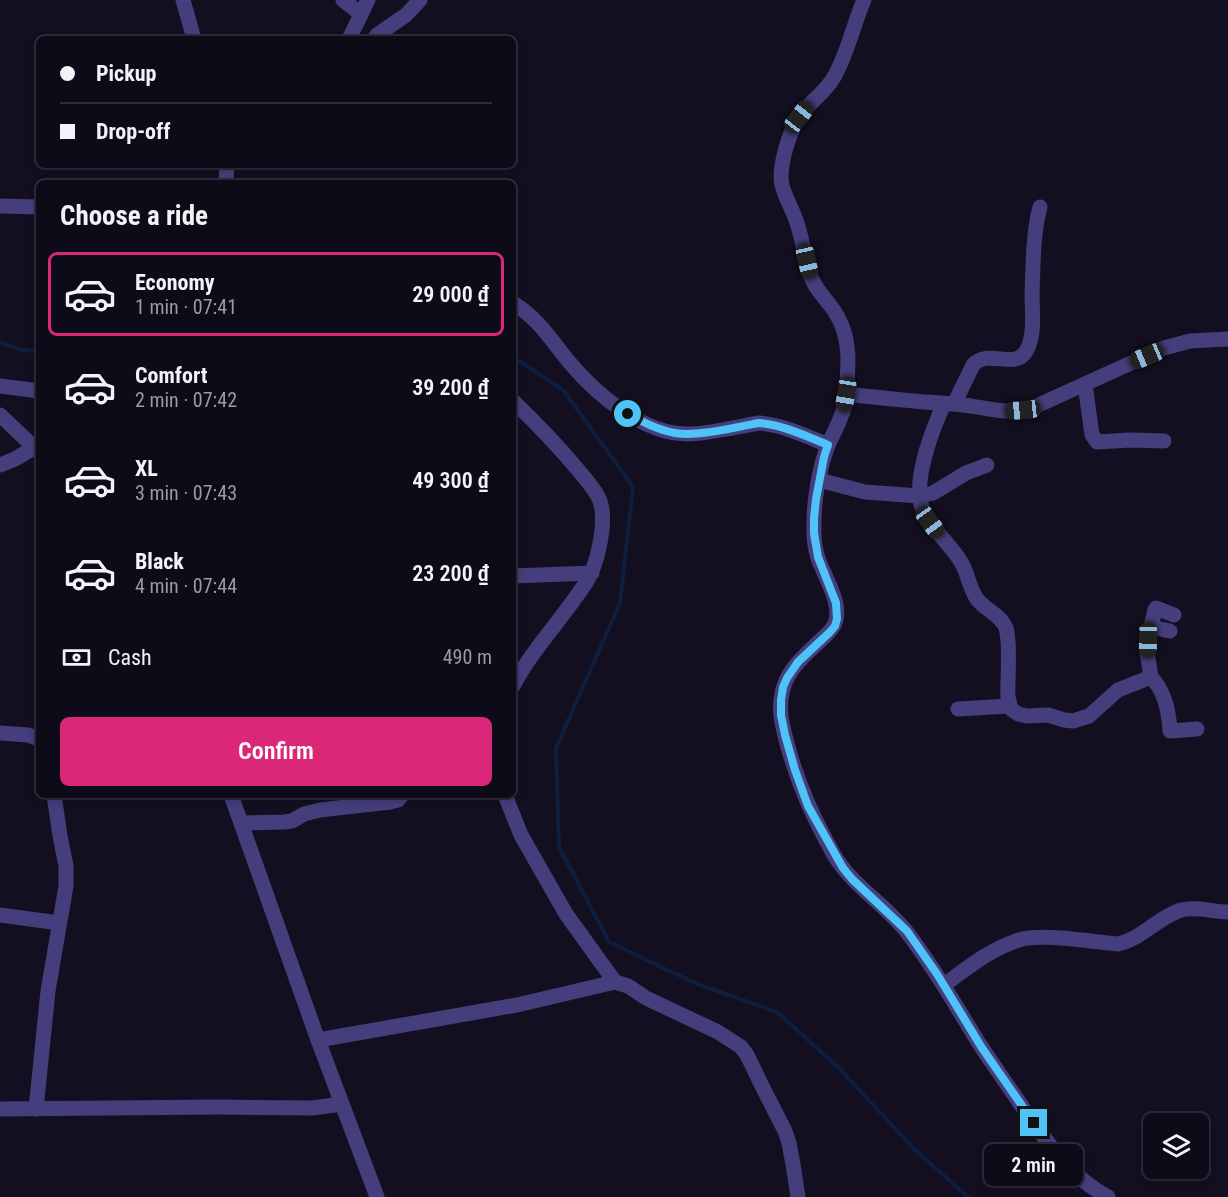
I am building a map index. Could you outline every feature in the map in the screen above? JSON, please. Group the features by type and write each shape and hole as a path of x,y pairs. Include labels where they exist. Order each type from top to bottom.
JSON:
{"street":[{"path":"183,0 193,36"},
{"path":"343,0 364,7 350,36"},
{"path":"376,36 406,15 420,0"},
{"path":"864,0 833,79 808,105 795,123 781,177 797,222 810,274 840,320 845,333 848,358 846,394 841,417 828,445 819,480 814,518 815,545 836,603 837,619 830,632 798,662 787,678 781,700 785,735 808,806 834,855 852,879 907,931 944,985 982,1048 1054,1150 1077,1176 1108,1197"},
{"path":"0,206 36,207"},
{"path":"1040,207 1036,236 1030,343 1025,353 1017,358 989,357 976,361 973,365 949,404 928,446 919,496 930,522 962,563 978,601 1000,619 1006,628 1009,706 1014,712 1023,715 1048,715 1064,720 1079,720 1094,713 1118,690 1151,677"},
{"path":"516,305 540,324 577,371 599,392 628,414 646,423 664,430 688,434 767,423 828,445"},
{"path":"846,394 998,411 1023,410 1178,344 1228,339"},
{"path":"1085,384 1092,435 1097,442 1164,441"},
{"path":"0,386 36,392"},
{"path":"516,403 570,460 590,485 600,501 602,512 601,536 592,573 524,665 516,680"},
{"path":"0,415 36,448"},
{"path":"0,465 36,449"},
{"path":"819,480 865,492 919,496 933,493 966,473 987,465"},
{"path":"516,576 592,573"},
{"path":"1174,615 1156,608 1147,652 1151,677 1164,699 1170,731 1197,729"},
{"path":"1151,627 1170,631"},
{"path":"958,709 1009,706"},
{"path":"0,732 36,738"},
{"path":"36,1109 48,991 66,886 66,867 54,798"},
{"path":"232,798 318,1040 377,1197"},
{"path":"241,823 292,820 320,810 390,802 400,798"},
{"path":"506,798 521,835 561,906 615,982"},
{"path":"944,985 993,951 1017,940 1038,938 1118,944 1127,942 1180,910 1192,908 1228,912"},
{"path":"0,915 59,923"},
{"path":"318,1040 517,1005 615,982 628,986 646,998 718,1032 741,1047 785,1131 794,1164 798,1197"},
{"path":"0,1109 312,1108 342,1104"}],"waterway":[{"path":"0,342 19,349 36,352"},
{"path":"516,359 564,391 633,487 620,603 556,748 559,847 609,942 697,984 777,1012 839,1068 914,1149 968,1197"}],"route":[{"path":"628,414 652,426 688,434 767,423 828,445 819,480 814,533 818,557 836,603 837,619 830,632 792,669 783,687 781,700 785,735 800,787 834,855 843,868 907,931 930,963 982,1048 1034,1123"}]}
